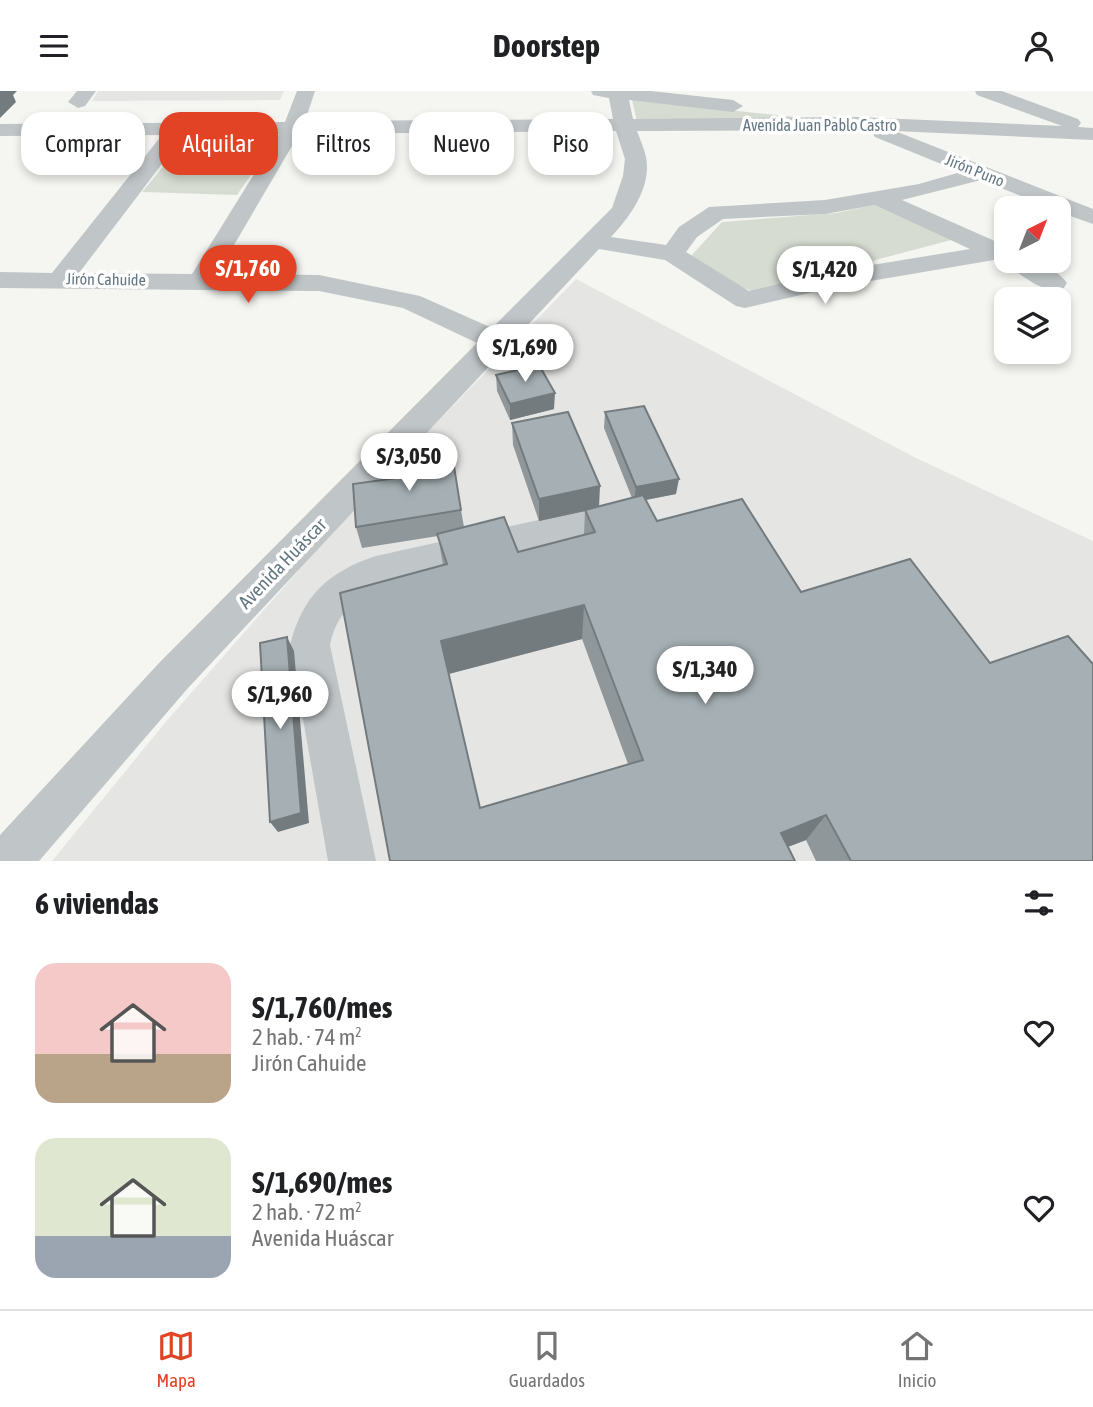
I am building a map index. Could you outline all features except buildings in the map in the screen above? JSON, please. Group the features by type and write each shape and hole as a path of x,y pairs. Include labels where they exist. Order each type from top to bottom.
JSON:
{"street":[{"path":"298,112 306,91"},
{"path":"984,91 1093,133"},
{"path":"616,100 795,113 856,123"},
{"name":"Avenida Juan Pablo Castro","path":"395,118 616,100 789,125 856,123 1093,133"},
{"name":"Avenida Huáscar","path":"8,861 174,675 623,210 634,176 636,159 616,100"},
{"name":"Jirón Puno","path":"856,123 1093,217"},
{"name":"Avenida Juan Pablo Castro","path":"0,130 159,127"},
{"path":"201,281 292,129"},
{"path":"61,279 159,153"},
{"path":"672,254 688,232 717,212 825,207 922,190 981,173"},
{"path":"878,198 994,250"},
{"path":"593,241 672,254 745,300 835,279 994,258"},
{"path":"1037,273 1054,283"},
{"name":"Jirón Cahuide","path":"0,280 318,283 411,302 496,341"},
{"path":"352,861 310,645 314,621 327,601 348,585 376,571 628,514"}],"shaded area":[{"path":"98,91 284,91 280,100 92,101"},
{"path":"632,100 795,117 808,121 637,122"},
{"path":"159,171 159,175 251,175 237,195 142,192"},
{"path":"879,204 955,239 754,292 730,282 691,256 722,222 836,213"},
{"path":"576,279 916,458 1093,541 1093,861 52,861 164,724 348,514"}]}
